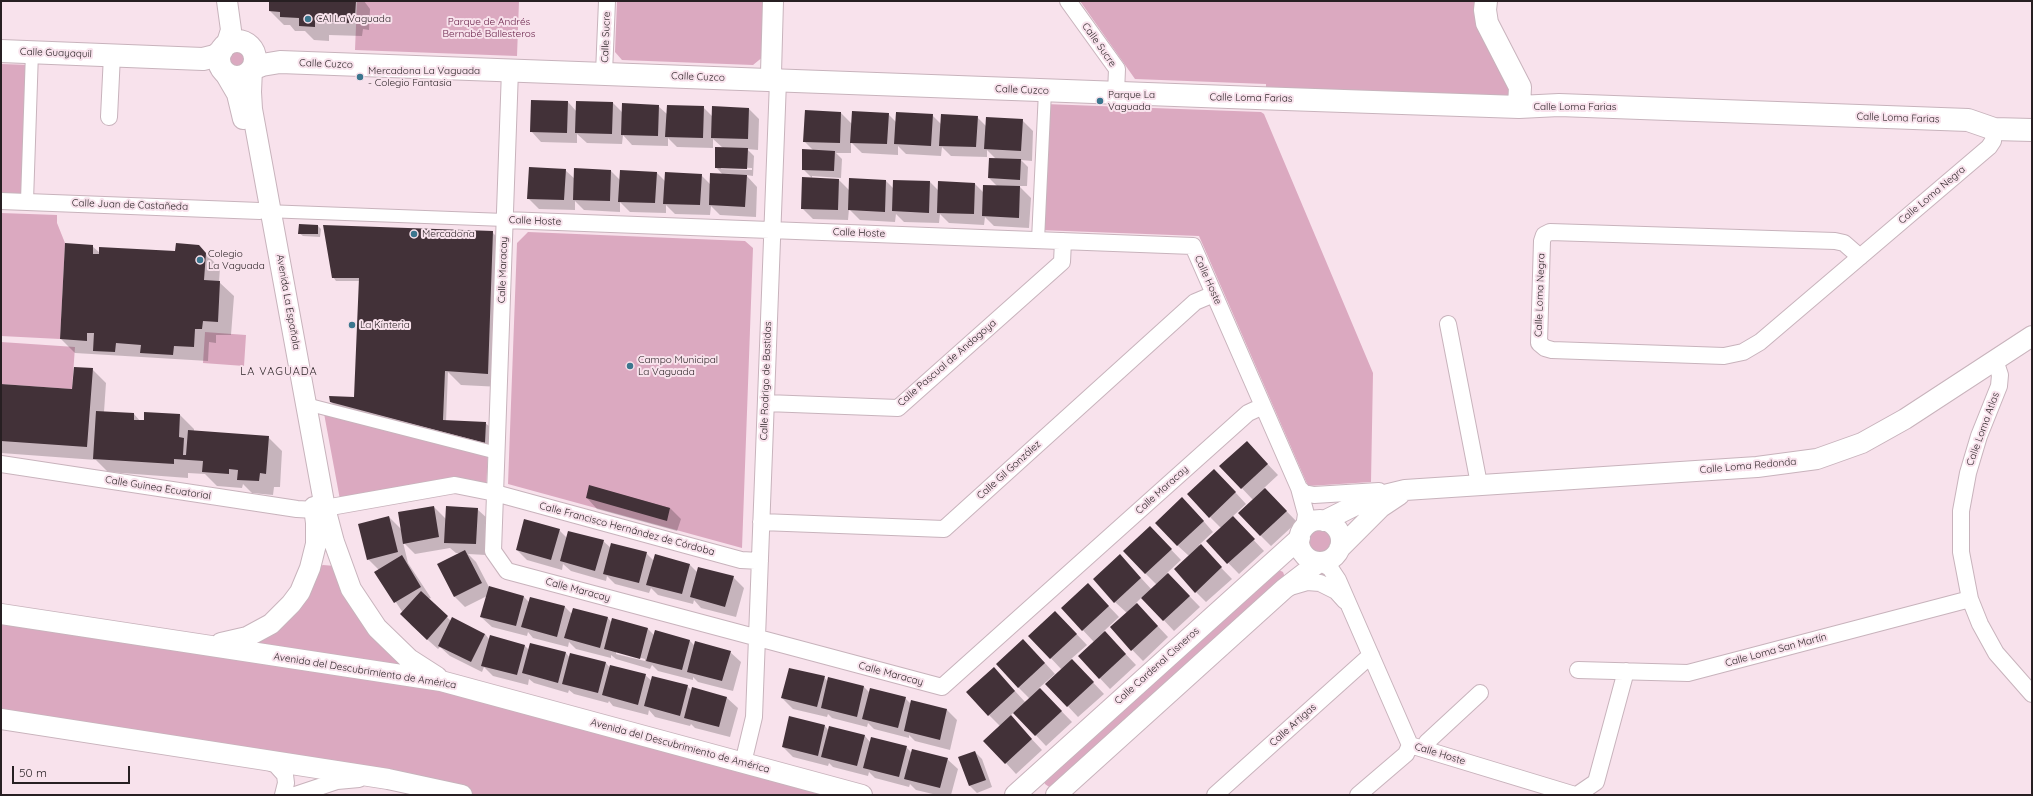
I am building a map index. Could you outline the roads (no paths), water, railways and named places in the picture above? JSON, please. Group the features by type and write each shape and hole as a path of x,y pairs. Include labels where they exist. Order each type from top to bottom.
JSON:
{"main road":[{"path":"1486,1 1485,10 1487,23 1520,87 1519,107"},
{"name":"Calle Guayaquil","path":"1,51 112,55 228,52 232,76 244,76 252,69"},
{"name":"Calle Cuzco","path":"228,52 255,53 265,59 280,62 1116,93"},
{"path":"228,52 255,61 252,69"},
{"name":"Calle Cuzco","path":"252,69 262,65 280,62"},
{"name":"Calle Loma Farias","path":"1116,93 1519,107 1559,105 1968,120 1994,129 2032,130"}],"street":[{"name":"Calle Sucre","path":"604,73 607,1"},
{"name":"Calle Rodrigo de Bastidas","path":"743,763 753,724 757,638 778,81 771,73 774,1"},
{"name":"Calle Sucre","path":"1068,1 1117,69 1116,93"},
{"name":"Avenida La Española","path":"229,9 236,35 228,52 234,87 240,101 266,211 306,404 320,509"},
{"path":"26,201 32,52"},
{"path":"109,117 112,55"},
{"name":"Avenida La Española","path":"252,69 251,100 266,211 320,509 334,542 346,578 357,601 387,640 420,667 442,679 464,687"},
{"name":"Calle Maracay","path":"510,70 493,551 507,571 942,687 1248,413 1263,406"},
{"path":"1038,240 1046,91"},
{"name":"Calle Loma Negra","path":"1860,257 1844,243 1835,241 1550,232 1544,235 1542,241 1539,343 1545,348 1552,350 1724,356 1736,355 1760,342 1860,257 1989,147 1993,141 1994,129"},
{"name":"Calle Juan de Castañeda","path":"1,201 266,211"},
{"name":"Calle Hoste","path":"266,211 1193,246 1299,488 1306,514 1302,533"},
{"name":"Calle Pascual de Andagoya","path":"766,404 898,408 1062,262 1063,241"},
{"name":"Calle Gil González","path":"761,522 944,529 1195,302 1214,294"},
{"path":"1448,324 1479,484"},
{"name":"Calle Loma Redonda","path":"1379,498 1395,496 1412,489 1757,467 1817,459 1856,445 1883,432 2032,336"},
{"name":"Calle Loma Atlas","path":"1995,360 2000,375 1998,386 1972,456 1961,511 1961,552 1970,599 1980,624 1996,653 2032,694"},
{"path":"306,404 497,453"},
{"name":"Calle Guinea Ecuatorial","path":"1,464 297,509 320,509"},
{"path":"306,579 316,544 320,509 455,485 495,493"},
{"path":"1299,488 1314,496 1379,498"},
{"name":"Calle Hoste","path":"1299,488 1324,521"},
{"name":"Calle Francisco Hernández de Córdoba","path":"495,493 742,560 760,561"},
{"path":"1319,562 1306,556 1301,548 1302,533 1314,522 1324,521 1368,499 1379,498"},
{"path":"1056,795 1071,787 1284,589 1319,562 1333,557 1379,498"},
{"path":"1324,521 1337,529 1341,539 1339,549"},
{"name":"Calle Cardenal Cisneros","path":"1015,795 1302,533"},
{"name":"Calle Hoste","path":"1338,580 1336,560 1339,549"},
{"name":"Calle Hoste","path":"1319,562 1330,568 1338,580 1371,655 1417,747 1576,795 1596,782 1626,671"},
{"path":"193,643 223,643 247,637 271,624 291,604 306,579 318,567 327,564 339,569 346,578"},
{"path":"1284,589 1307,582 1326,585 1340,595 1353,612"},
{"name":"Calle Loma San Martín","path":"1578,670 1688,673 1970,599"},
{"name":"Avenida del Descubrimiento de América","path":"1,614 441,681 862,795"},
{"name":"Calle Artigas","path":"1215,795 1371,655"},
{"path":"1358,795 1406,754 1426,742 1480,693"},
{"path":"1,719 388,778 462,795"},
{"path":"256,758 269,762 282,770 286,783 283,795"},
{"path":"295,795 337,781 388,778"}],"place":[{"name":"CAI La Vaguada","path":"308,19"},
{"name":"Mercadona La Vaguada - Colegio Fantasia","path":"360,77"},
{"name":"Parque La Vaguada","path":"1100,101"},
{"name":"Mercadona","path":"414,234"},
{"name":"Colegio La Vaguada","path":"200,260"},
{"name":"La Kinteria","path":"352,325"},
{"name":"Campo Municipal La Vaguada","path":"630,366"}],"district":[{"name":"LA VAGUADA","path":"279,372"}],"park label":[{"name":"Parque de Andrés Bernabé Ballesteros","path":"489,28"}]}
